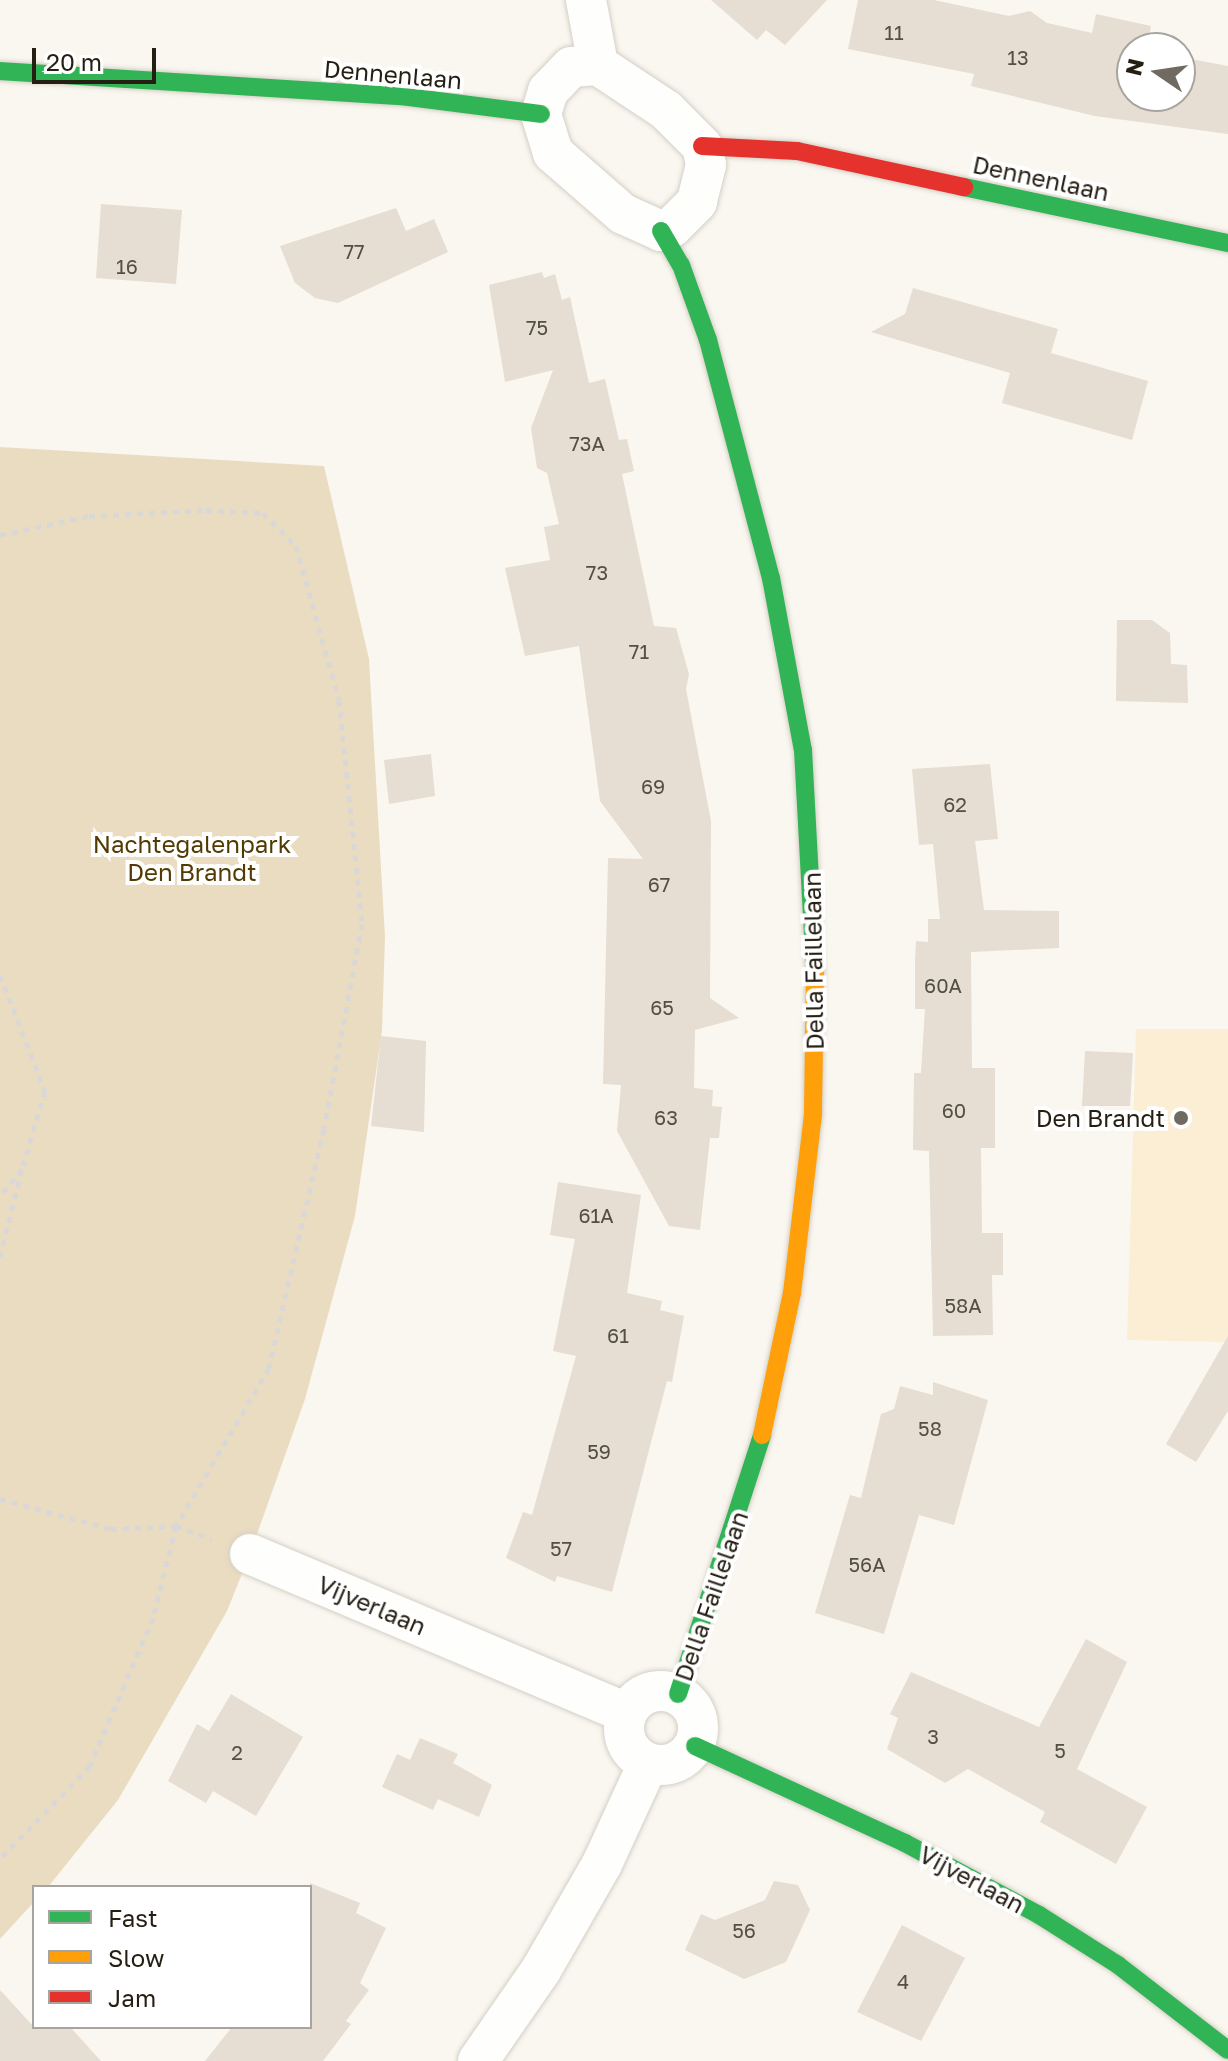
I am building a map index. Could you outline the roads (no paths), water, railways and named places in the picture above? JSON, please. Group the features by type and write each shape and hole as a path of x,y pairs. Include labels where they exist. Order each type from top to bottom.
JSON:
{"street":[{"path":"586,0 598,65 666,110 702,146 706,165 697,202 661,231 606,203 561,162 541,114 561,75 598,65"},
{"name":"Dennenlaan","path":"0,71 408,97 541,114"},
{"name":"Dennenlaan","path":"702,146 797,151 1228,243"},
{"name":"Della Faillelaan","path":"661,231 681,265 708,340 771,578 803,750 817,1006 813,1113 792,1293 757,1457 678,1694"},
{"name":"Vijverlaan","path":"250,1554 626,1713"},
{"path":"658,1691 678,1694 697,1716 695,1746 666,1766 648,1764 631,1752 624,1733 626,1713 639,1697 658,1691"},
{"name":"Vijverlaan","path":"695,1746 905,1843 1039,1915 1118,1965 1228,2050"},
{"path":"478,2061 549,1957 602,1864 648,1764"}],"place":[{"name":"Den Brandt","path":"1181,1118"}],"park label":[{"name":"Nachtegalenpark Den Brandt","path":"192,858"}]}
